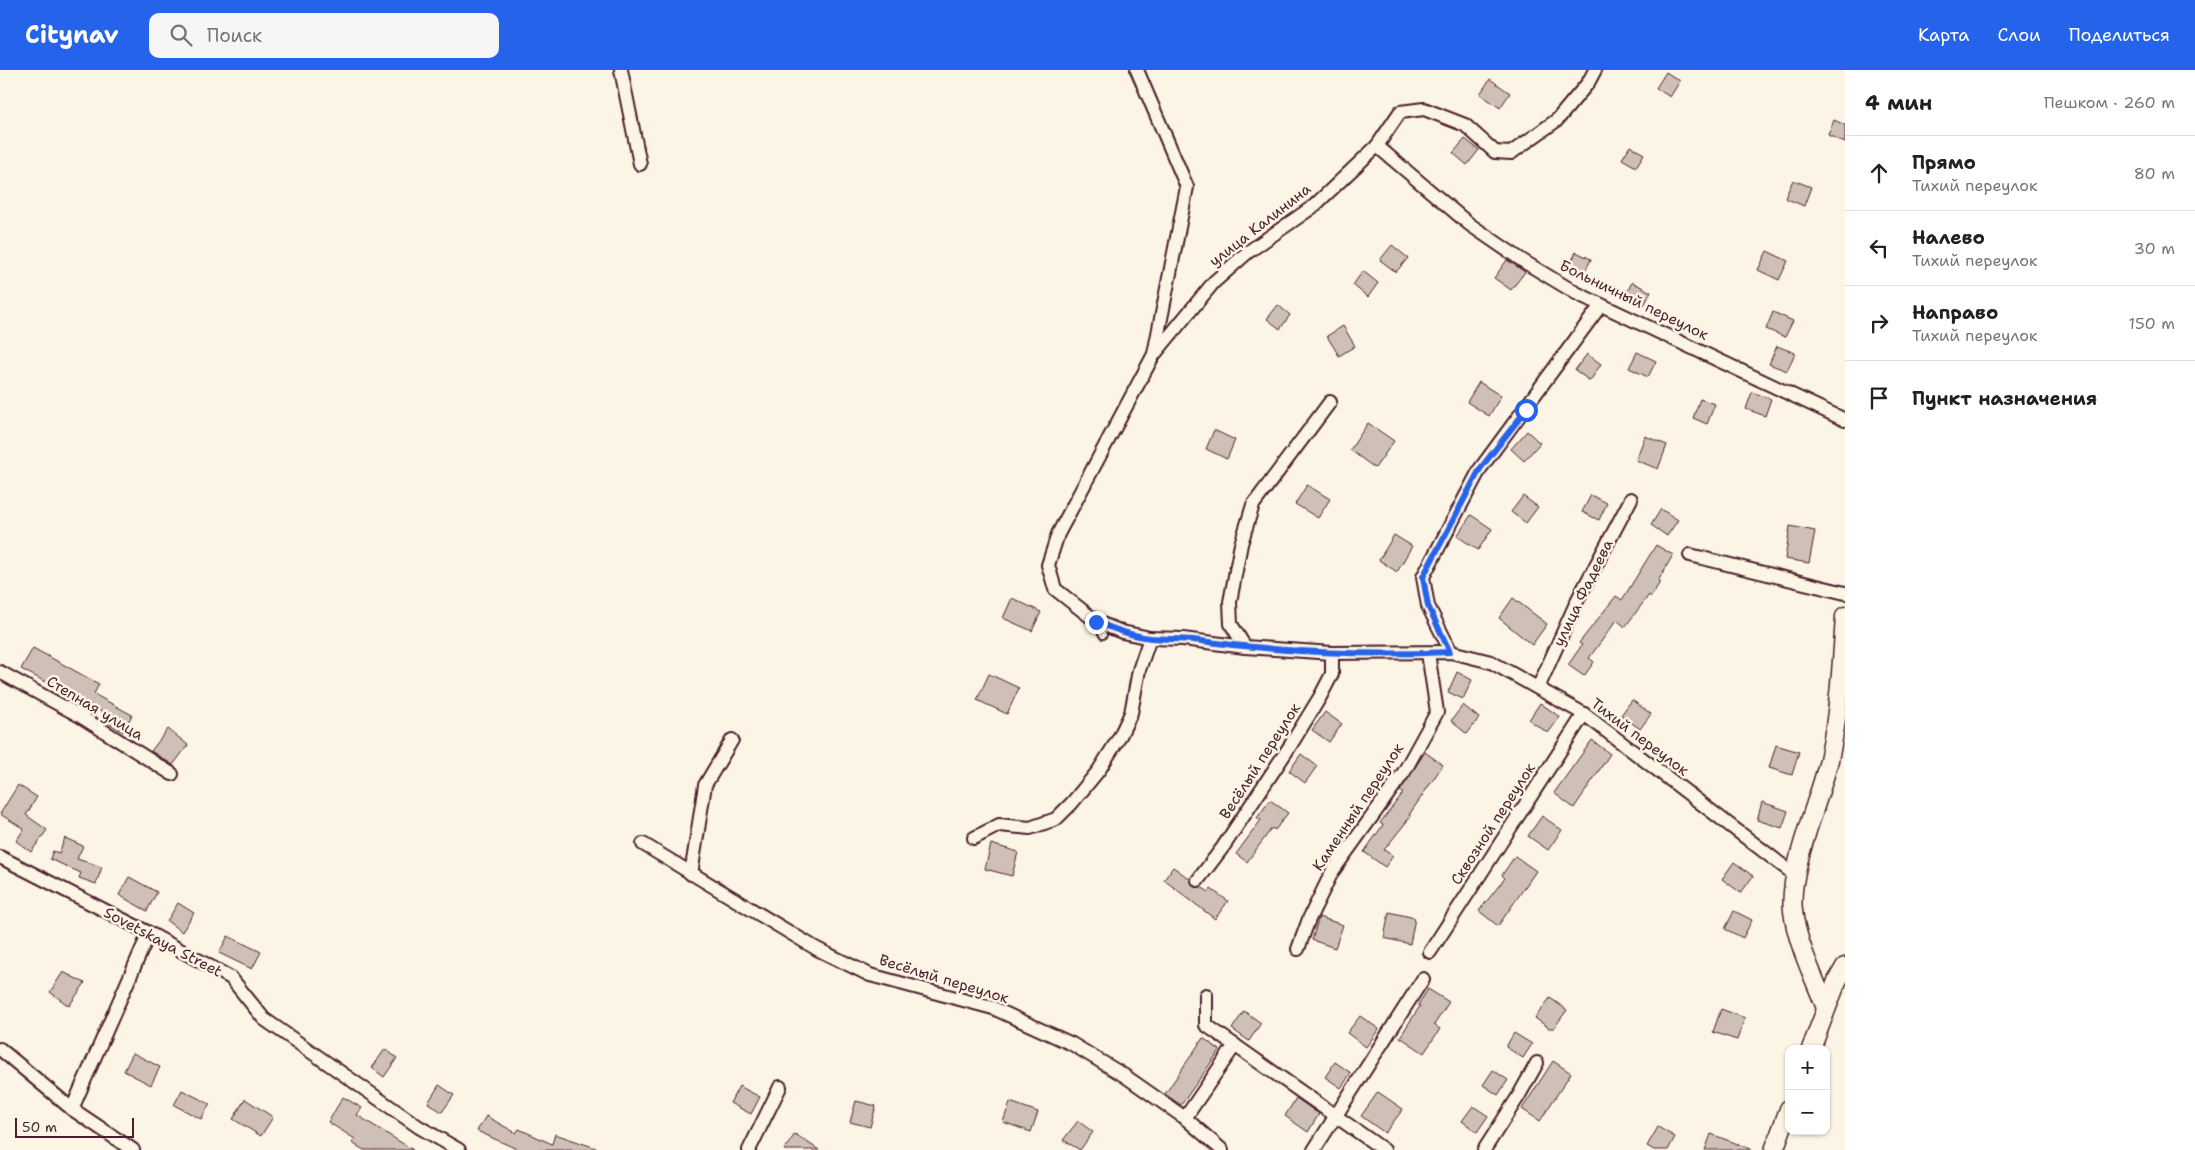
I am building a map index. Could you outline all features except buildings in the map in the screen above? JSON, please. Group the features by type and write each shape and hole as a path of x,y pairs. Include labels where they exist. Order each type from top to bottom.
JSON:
{"street":[{"path":"621,70 640,164"},
{"path":"1137,70 1187,187 1153,356"},
{"name":"улица Калинина","path":"1054,589 1048,565 1058,534 1153,356 1214,282 1248,252 1314,206 1377,146 1400,112 1424,109 1465,125 1495,152 1511,153 1557,120 1588,83 1595,70"},
{"name":"Больничный переулок","path":"1377,146 1469,224 1523,261 1576,293 1845,420"},
{"path":"1450,652 1428,606 1423,577 1480,469 1601,305"},
{"path":"1245,647 1231,624 1230,602 1241,544 1253,505 1330,402"},
{"name":"улица Фадеева","path":"1538,688 1578,599 1631,499"},
{"path":"1690,555 1845,593"},
{"name":"Тихий переулок","path":"1054,589 1096,622 1122,632 1150,638 1183,639 1245,647 1332,653 1450,652 1490,662 1584,714 1795,875"},
{"path":"1826,1008 1802,945 1793,910 1795,875 1829,760 1841,677 1845,616"},
{"path":"974,838 999,825 1030,828 1056,819 1072,803 1099,770 1123,730 1130,713 1139,670 1150,638"},
{"name":"Весёлый переулок","path":"1198,880 1223,847 1320,697 1332,674 1332,653"},
{"name":"Каменный переулок","path":"1298,949 1309,919 1332,872 1404,772 1437,712 1428,653"},
{"name":"Степная улица","path":"0,672 80,716 172,774"},
{"name":"Сквозной переулок","path":"1430,952 1584,714"},
{"path":"691,874 705,785 732,740"},
{"name":"Весёлый переулок","path":"643,844 817,949 870,975 993,1008 1072,1044 1125,1076 1185,1118 1222,1150"},
{"name":"Sovetskaya Street","path":"0,857 149,933 231,978 264,1019 419,1127 459,1150"},
{"path":"72,1109 149,933"},
{"path":"1812,1045 1826,1008 1845,967"},
{"path":"1314,1150 1423,979"},
{"path":"1206,995 1206,1025 1384,1150"},
{"path":"1185,1118 1235,1045"},
{"path":"0,1049 72,1109 133,1150"},
{"path":"1484,1150 1518,1097 1536,1062"},
{"path":"749,1150 780,1088"},
{"path":"1774,1150 1785,1120"}],"lane":[{"path":"1096,622 1103,635"}],"route":[{"path":"1096,622 1122,632 1150,638 1183,639 1245,647 1332,653 1450,652 1428,606 1423,577 1480,469 1526,410"}]}
